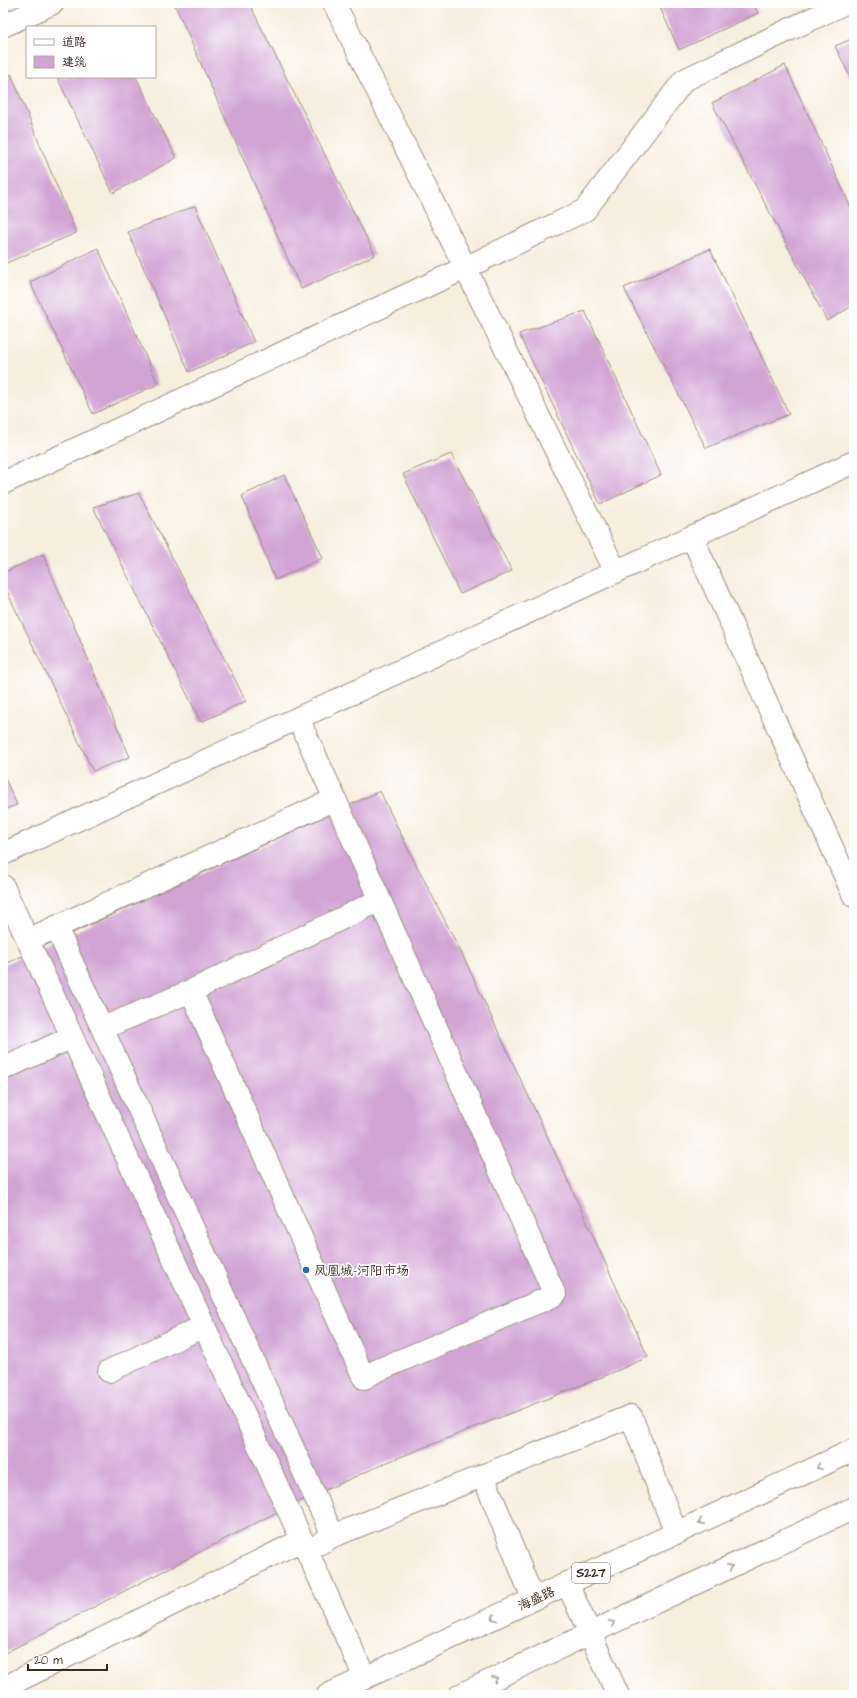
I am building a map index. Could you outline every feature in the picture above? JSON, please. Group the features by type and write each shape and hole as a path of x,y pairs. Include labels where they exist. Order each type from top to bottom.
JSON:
{"street":[{"path":"3,26 53,3"},
{"path":"334,3 616,572"},
{"path":"3,483 466,268 585,210 684,80 845,3"},
{"path":"3,854 854,462"},
{"path":"692,537 854,896"},
{"path":"190,990 364,1378 376,1371 555,1295 335,798 298,718"},
{"path":"28,940 335,798"},
{"path":"3,886 365,1678"},
{"path":"103,1028 190,990 380,900"},
{"path":"56,927 333,1536"},
{"path":"3,1069 72,1037"},
{"path":"109,1371 204,1326"},
{"path":"3,1688 304,1546 333,1536 632,1416 676,1533"},
{"name":"海盛路","path":"328,1695 854,1450"},
{"path":"483,1476 533,1599"},
{"path":"460,1695 854,1508"},
{"path":"567,1584 618,1695"}],"building":[{"path":"174,3 249,3 375,255 301,289"},
{"path":"658,3 753,3 758,13 679,50"},
{"path":"854,38 854,85 835,46"},
{"path":"785,65 854,214 854,305 827,321 712,103"},
{"path":"11,74 76,233 4,264 3,77"},
{"path":"57,78 136,78 176,158 113,193"},
{"path":"195,206 254,342 189,372 128,232"},
{"path":"98,248 158,384 93,414 30,282"},
{"path":"710,249 789,414 706,448 624,288"},
{"path":"585,311 661,475 600,504 519,334"},
{"path":"451,454 512,571 460,594 403,474"},
{"path":"284,475 323,558 275,580 242,496"},
{"path":"139,493 246,701 201,722 93,507"},
{"path":"43,554 130,757 93,771 3,583 3,573"},
{"path":"3,774 17,805 3,810"},
{"name":"凤凰城-河阳市场","path":"380,791 462,954 648,1357 607,1375 390,1461 283,1509 3,1654 3,965"}],"place":[{"name":"凤凰城-河阳市场","path":"306,1270"}]}
